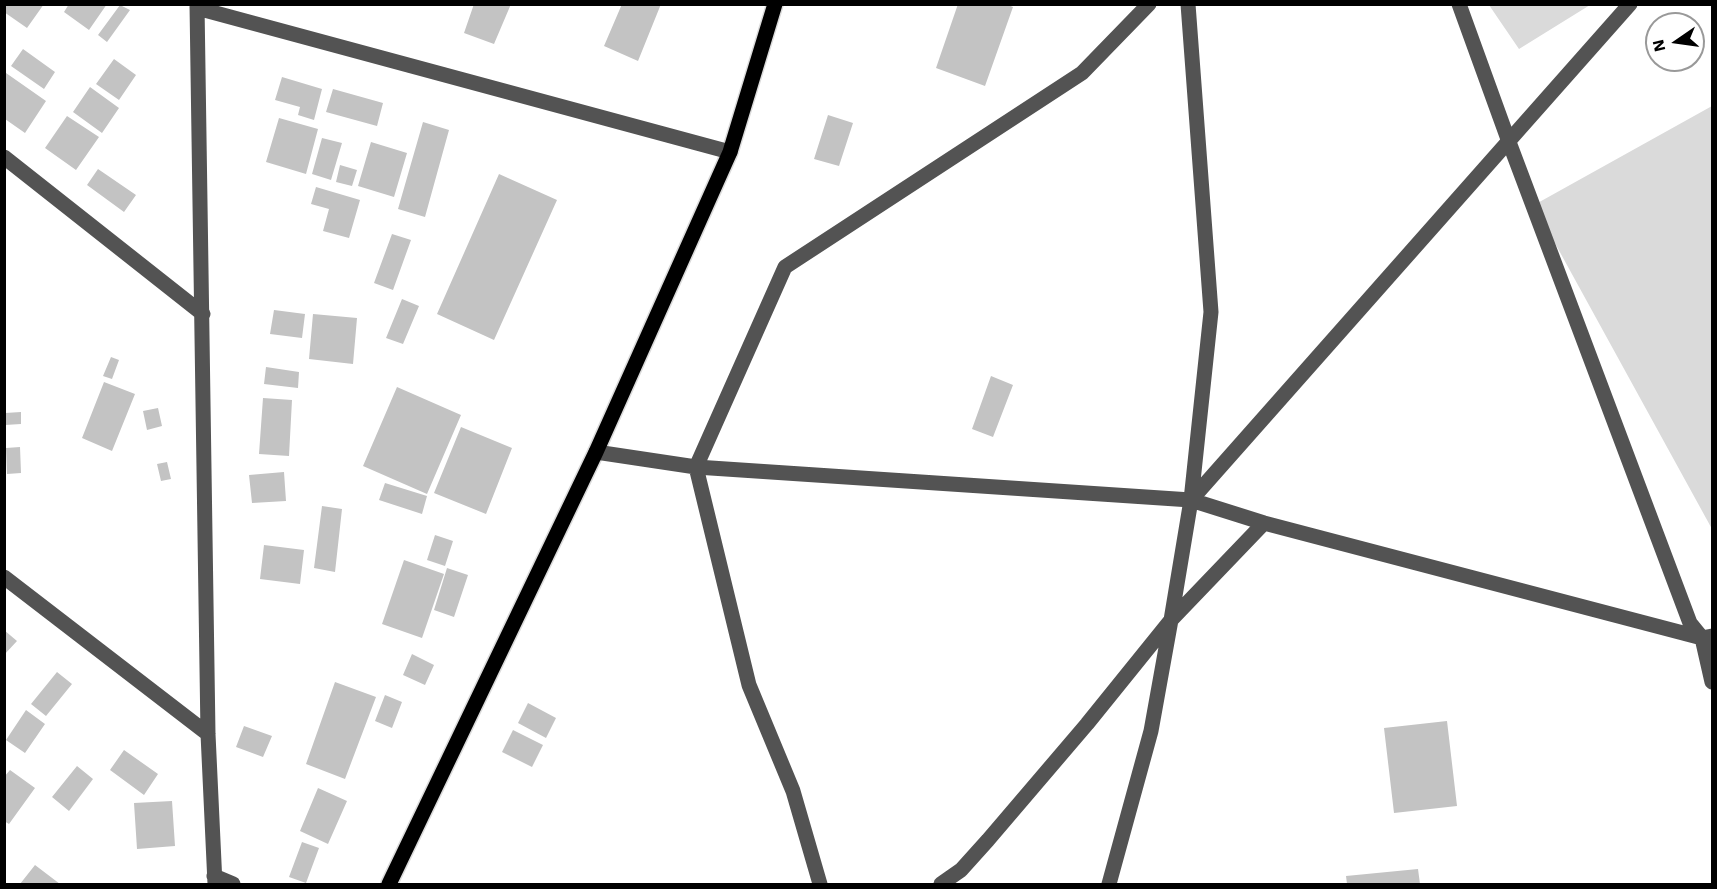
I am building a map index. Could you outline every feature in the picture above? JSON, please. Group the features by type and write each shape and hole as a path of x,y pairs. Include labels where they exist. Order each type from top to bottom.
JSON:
{"main road":[{"path":"389,885 596,452 730,152 775,4"}],"street":[{"path":"820,885 793,790 749,685 696,467 785,267 1082,73 1149,4"},
{"path":"1110,885 1151,730 1171,620 1191,500 1211,312 1188,4"},
{"path":"1459,4 1690,623 1709,640 1713,681"},
{"path":"1191,500 1630,4"},
{"path":"233,885 215,880 208,734 197,6 730,152"},
{"path":"4,157 203,314"},
{"path":"596,452 696,467 1191,500 1264,523 1709,640"},
{"path":"941,885 961,870 988,840 1087,724 1171,620 1264,523"},
{"path":"4,577 208,734"}],"shaded area":[{"path":"1489,5 1590,5 1519,49"},
{"path":"1712,106 1712,529 1534,205"}],"building":[{"path":"4,4 44,4 27,28 4,12"},
{"path":"69,4 107,4 89,30 64,12"},
{"path":"474,4 511,4 494,44 464,33"},
{"path":"622,4 661,4 638,61 604,46"},
{"path":"958,4 1006,4 1013,7 985,86 936,68"},
{"path":"120,5 130,10 107,42 98,35"},
{"path":"23,49 55,72 44,89 11,66"},
{"path":"114,59 136,75 119,100 96,84"},
{"path":"6,73 46,101 25,133 5,119"},
{"path":"282,77 322,89 314,120 298,115 300,107 275,100"},
{"path":"90,87 119,108 102,133 73,112"},
{"path":"333,89 383,103 377,126 326,112"},
{"path":"828,115 853,123 839,166 814,159"},
{"path":"67,116 99,137 76,170 45,148"},
{"path":"279,118 318,129 306,174 266,162"},
{"path":"423,122 449,130 425,217 398,209"},
{"path":"322,138 342,143 331,180 312,174"},
{"path":"371,142 407,153 394,197 358,186"},
{"path":"340,165 357,170 352,186 336,182"},
{"path":"98,169 136,195 124,212 87,185"},
{"path":"499,174 557,200 494,340 437,314"},
{"path":"316,187 360,200 349,238 323,231 329,209 311,204"},
{"path":"392,234 411,240 393,290 374,283"},
{"path":"402,299 419,306 403,344 386,338"},
{"path":"274,310 305,314 302,338 270,334"},
{"path":"313,314 357,318 353,364 309,359"},
{"path":"111,357 119,360 112,379 103,376"},
{"path":"266,367 299,372 298,388 264,384"},
{"path":"991,376 1013,385 993,437 972,429"},
{"path":"104,382 135,394 112,451 82,438"},
{"path":"397,387 461,415 427,494 363,466"},
{"path":"263,398 292,400 289,456 259,454"},
{"path":"158,408 162,426 147,430 143,411"},
{"path":"21,412 21,424 5,425 5,413"},
{"path":"461,427 512,448 486,514 434,493"},
{"path":"20,447 21,473 7,474 6,448"},
{"path":"167,462 171,479 161,481 157,464"},
{"path":"284,472 286,501 252,503 249,475"},
{"path":"385,483 427,496 422,514 379,500"},
{"path":"322,506 342,509 335,572 314,568"},
{"path":"435,535 453,541 445,566 427,560"},
{"path":"264,545 304,550 300,584 260,579"},
{"path":"404,560 444,574 422,638 382,624"},
{"path":"447,568 468,575 454,617 434,610"},
{"path":"4,630 17,641 4,655"},
{"path":"412,654 434,665 425,685 403,675"},
{"path":"57,672 72,684 46,716 31,704"},
{"path":"335,682 376,697 345,779 306,764"},
{"path":"385,695 402,702 392,728 375,721"},
{"path":"528,703 556,718 546,738 518,723"},
{"path":"26,710 45,724 25,753 6,740"},
{"path":"1447,721 1457,806 1394,813 1384,728"},
{"path":"244,726 272,736 263,757 236,747"},
{"path":"513,730 543,745 532,767 502,752"},
{"path":"124,750 158,774 144,795 110,770"},
{"path":"77,766 93,779 69,811 52,797"},
{"path":"10,770 35,788 9,824 4,821 4,777"},
{"path":"318,788 347,801 328,844 300,831"},
{"path":"172,801 175,846 137,849 134,803"},
{"path":"302,842 319,848 306,883 289,877"},
{"path":"35,865 60,884 20,884"},
{"path":"1418,869 1420,884 1347,884 1346,876"}]}
